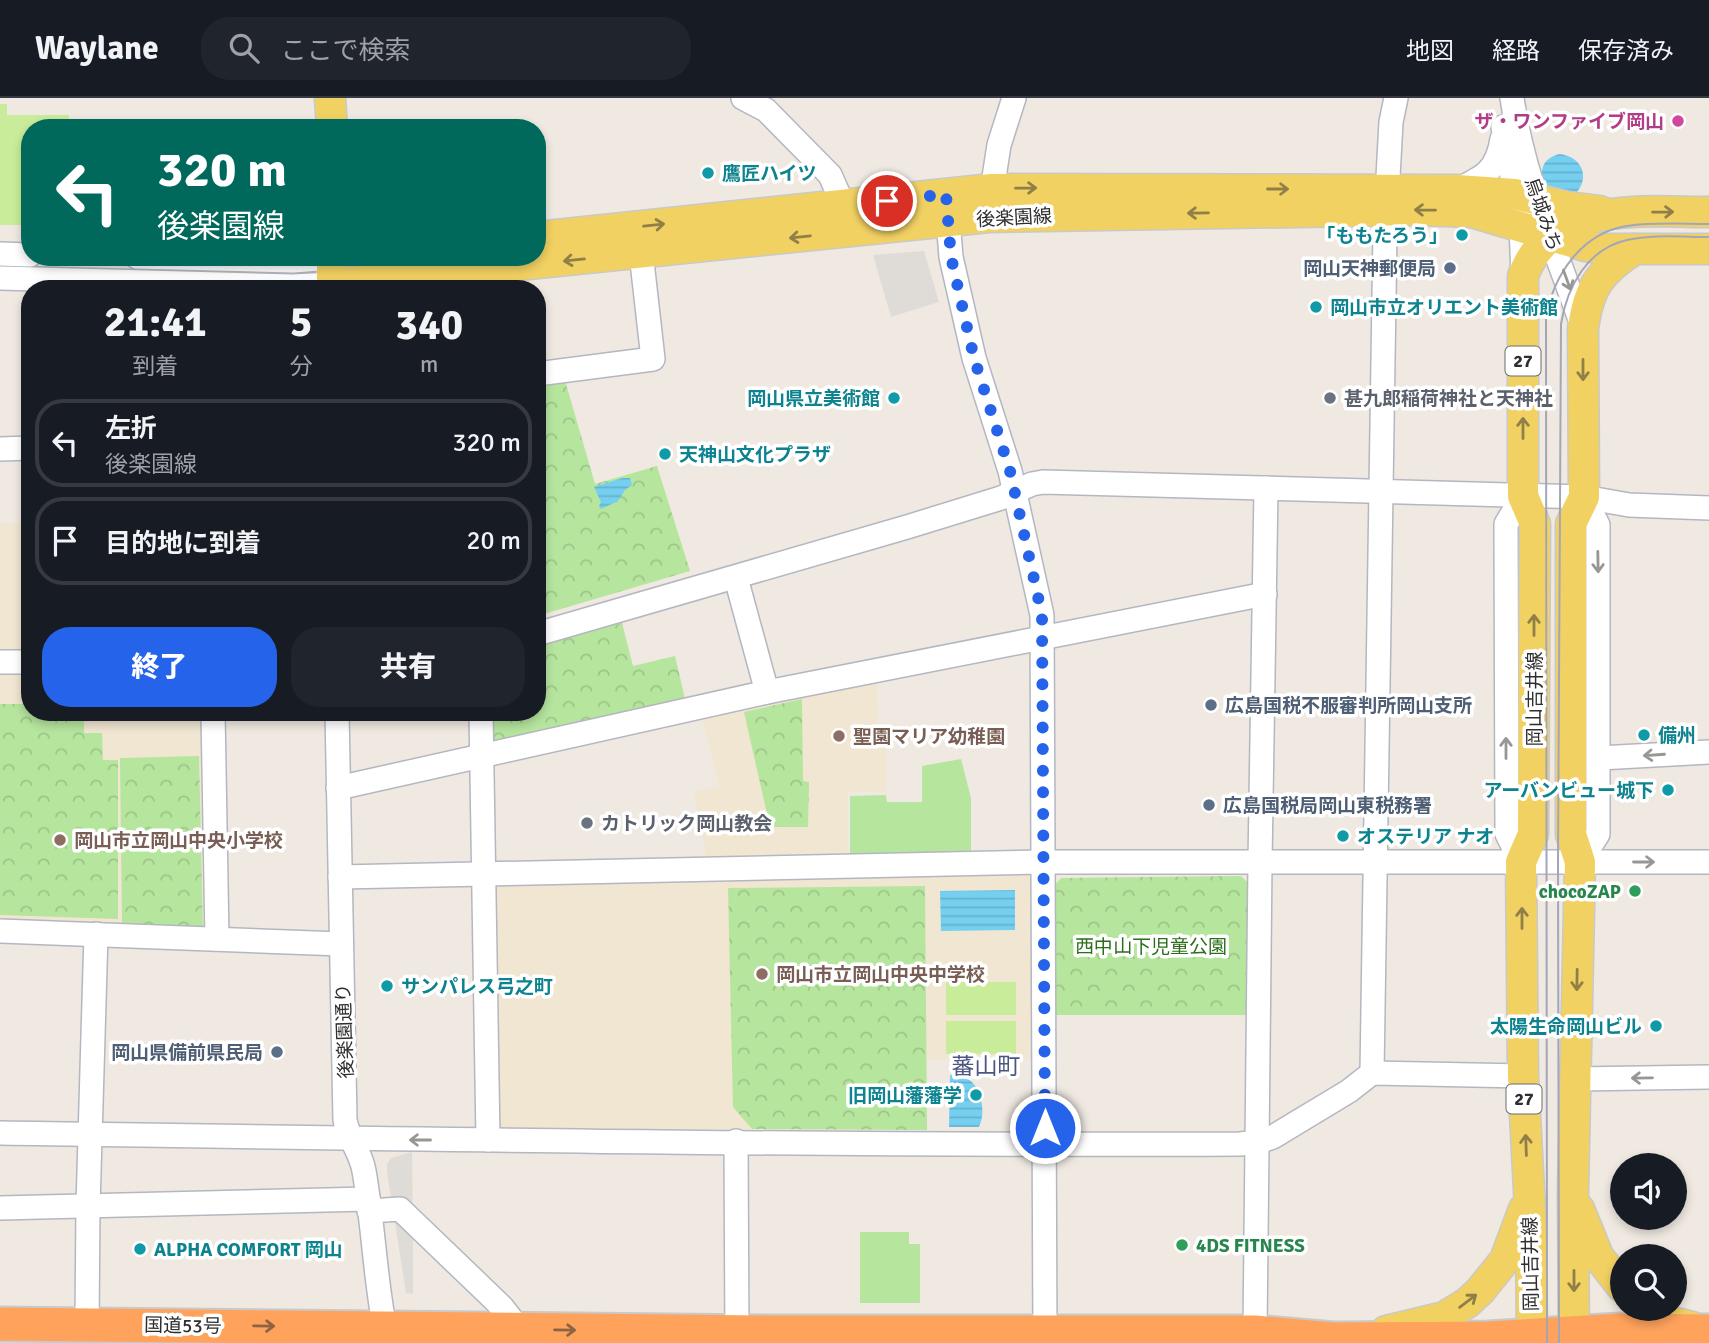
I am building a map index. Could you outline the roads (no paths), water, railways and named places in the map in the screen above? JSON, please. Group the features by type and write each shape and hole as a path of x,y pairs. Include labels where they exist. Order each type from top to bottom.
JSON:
{"highway":[{"name":"国道53号","path":"0,1324 87,1324 386,1335 519,1329 737,1337 1045,1337 1255,1332 1333,1339 1532,1339 1574,1338 1619,1330 1709,1331"}],"main road":[{"path":"331,98 332,119"},
{"name":"後楽園線","path":"546,236 849,218 990,203 1464,201 1527,187 1580,210 1616,212"},
{"name":"後楽園線","path":"1464,201 1521,226 1585,247 1635,249"},
{"name":"岡山吉井線","path":"1532,1339 1531,1229 1523,1076 1521,862 1533,834 1535,524 1523,496 1523,276 1528,260 1537,247 1551,236 1585,218 1616,212 1709,212"},
{"name":"後楽園線","path":"335,269 472,280 849,218"},
{"path":"1635,249 1709,249"},
{"name":"岡山吉井線","path":"1574,1338 1573,1192 1580,862 1571,834 1571,524 1593,499 1583,329 1586,305 1605,270 1635,249"},
{"path":"1573,1192 1598,1256 1610,1272"},
{"path":"1359,1339 1444,1317 1467,1303 1505,1260 1528,1197"},
{"path":"1669,1321 1709,1331"}],"street":[{"path":"743,98 766,110 830,175 849,218"},
{"path":"990,203 999,145 1014,98"},
{"path":"1372,1073 1387,200 1391,122 1396,98"},
{"name":"烏城みち","path":"1499,98 1503,130 1551,236 1583,329"},
{"name":"烏城みち","path":"1512,98 1527,187 1521,226 1523,276"},
{"path":"1464,201 1489,172 1500,152 1503,130"},
{"path":"947,208 951,257 974,358 1015,491 1042,615 1045,1337"},
{"path":"546,373 653,359 641,253"},
{"path":"0,254 21,255"},
{"path":"308,280 335,269"},
{"path":"0,278 73,280"},
{"path":"0,449 21,448"},
{"path":"546,631 736,578 1000,498 1044,482 1523,496 1593,499 1629,505 1709,508"},
{"path":"1255,1332 1266,488"},
{"path":"1580,862 1598,834 1598,525 1593,499"},
{"path":"736,578 767,692"},
{"path":"338,788 767,692 1265,594"},
{"path":"0,662 21,662"},
{"path":"213,721 217,939"},
{"name":"後楽園通り","path":"337,721 345,1120 347,1132 364,1168 378,1298 386,1335"},
{"path":"481,721 488,1140"},
{"path":"1600,758 1709,752"},
{"path":"340,877 1043,862 1709,862"},
{"path":"0,931 341,944"},
{"path":"87,1324 96,934"},
{"path":"0,1133 1045,1145 1258,1142 1273,1137 1349,1091 1372,1073 1523,1076"},
{"path":"1575,1079 1709,1077"},
{"path":"736,1142 737,1337"},
{"path":"0,1208 369,1205 400,1209 502,1307 519,1329"}],"water":[{"path":"1559,154 1573,159 1582,169 1582,181 1575,194 1545,190 1542,178 1544,164"},
{"path":"630,478 632,485 618,501 601,509 601,502 594,487"},
{"path":"1015,890 1015,930 941,931 940,891"},
{"path":"950,1075 968,1079 977,1088 982,1108 979,1127 949,1127"}],"tram line":[{"path":"1547,1343 1546,318 1555,287 1563,272 1583,247 1596,237 1627,226 1709,224"},
{"path":"1559,1343 1561,324 1574,284 1590,261 1601,252 1613,245 1637,238 1709,237"}],"place":[{"name":"ザ・ワンファイブ岡山","path":"1678,121"},
{"name":"鷹匠ハイツ","path":"708,173"},
{"name":"「ももたろう」","path":"1462,235"},
{"name":"岡山天神郵便局","path":"1450,268"},
{"name":"岡山市立オリエント美術館","path":"1316,307"},
{"name":"岡山県立美術館","path":"894,398"},
{"name":"甚九郎稲荷神社と天神社","path":"1330,398"},
{"name":"天神山文化プラザ","path":"665,454"},
{"name":"広島国税不服審判所岡山支所","path":"1211,705"},
{"name":"備州","path":"1644,735"},
{"name":"聖園マリア幼稚園","path":"839,736"},
{"name":"アーバンビュー城下","path":"1668,790"},
{"name":"広島国税局岡山東税務署","path":"1209,805"},
{"name":"カトリック岡山教会","path":"587,823"},
{"name":"オステリア ナオ","path":"1343,836"},
{"name":"岡山市立岡山中央小学校","path":"60,840"},
{"name":"chocoZAP","path":"1635,891"},
{"name":"岡山市立岡山中央中学校","path":"762,974"},
{"name":"サンパレス弓之町","path":"387,986"},
{"name":"太陽生命岡山ビル","path":"1656,1026"},
{"name":"岡山県備前県民局","path":"277,1052"},
{"name":"旧岡山藩藩学","path":"976,1095"},
{"name":"4DS FITNESS","path":"1182,1245"},
{"name":"ALPHA COMFORT 岡山","path":"140,1249"}],"district":[{"name":"蕃山町","path":"986,1066"}],"park label":[{"name":"西中山下児童公園","path":"1151,946"}]}
